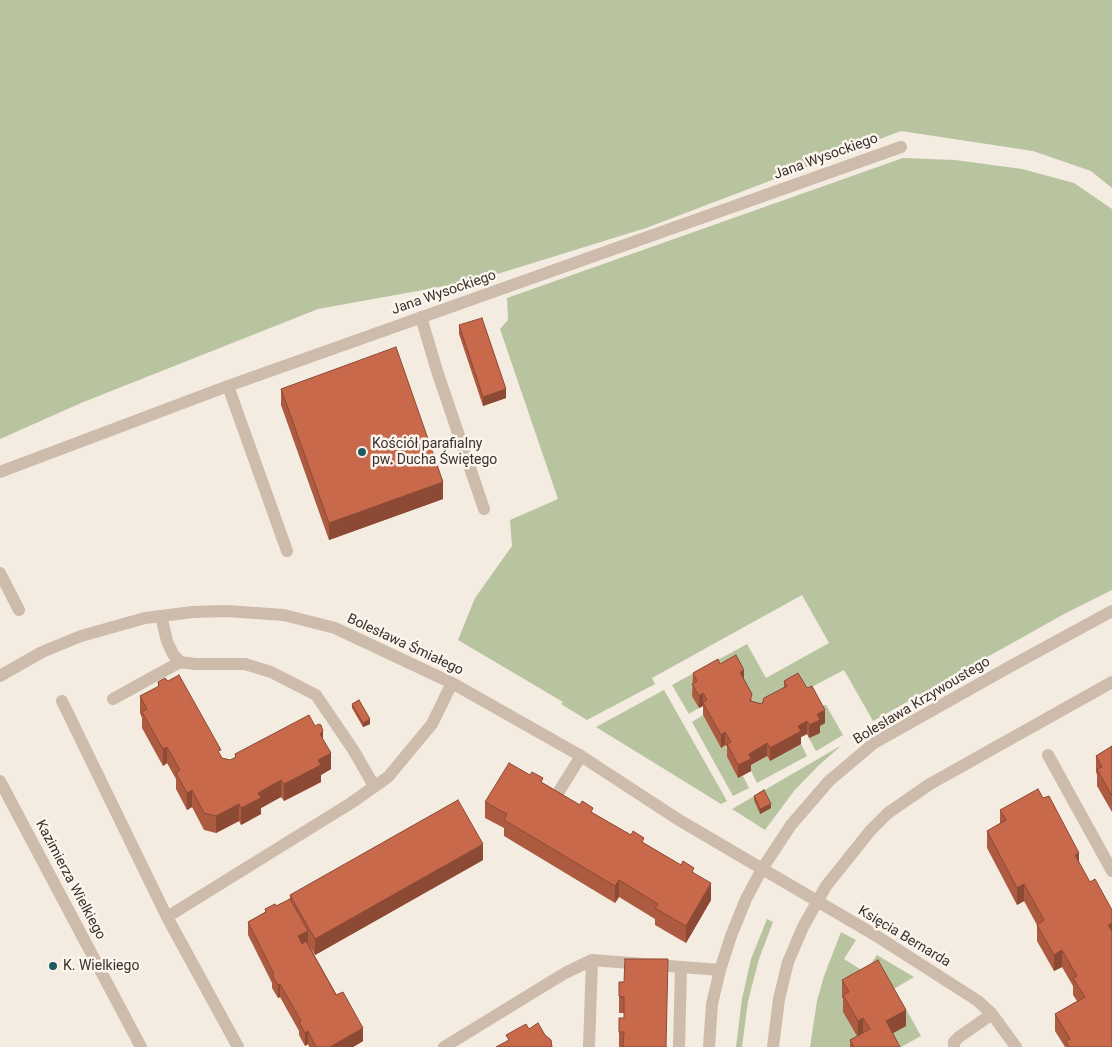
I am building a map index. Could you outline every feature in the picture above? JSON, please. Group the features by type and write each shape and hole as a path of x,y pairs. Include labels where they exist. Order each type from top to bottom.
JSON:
{"street":[{"name":"Jana Wysockiego","path":"0,472 228,386 901,147"},
{"path":"421,317 437,371 484,509"},
{"path":"228,386 286,551"},
{"path":"0,573 19,610"},
{"name":"Bolesława Śmiałego","path":"0,676 42,652 80,636 145,618 194,612 226,611 284,615 334,628 452,683 581,756 679,820 762,869"},
{"name":"Bolesława Krzywoustego","path":"709,1047 712,1004 720,970 742,910 762,869 792,825 818,793 849,763 874,743 1112,612"},
{"path":"161,616 167,641 173,654 180,662"},
{"path":"113,698 180,662 195,664 245,664 272,672 316,695 354,751 374,786"},
{"path":"773,1047 779,999 788,962 816,902 832,878 870,831 888,813 930,784 1112,682"},
{"path":"167,917 351,803 388,777 432,724 452,683"},
{"path":"62,701 167,917 238,1047"},
{"path":"1048,755 1112,870"},
{"path":"550,804 581,756"},
{"name":"Kazimierza Wielkiego","path":"0,781 142,1047"},
{"name":"Księcia Bernarda","path":"762,869 875,935 978,1001 992,1014 1016,1047"},
{"path":"444,1047 565,973 592,960 720,970"},
{"path":"589,1047 592,960"},
{"path":"680,1047 681,967"},
{"path":"954,1047 954,1042 959,1037 992,1014"}],"green space":[{"path":"0,0 1112,0 1112,188 1091,171 1033,151 901,131 646,228 478,280 318,309 81,403 0,439"},
{"path":"903,158 955,160 1022,169 1074,183 1112,209 1112,590 1064,614 873,721 844,670 802,692 750,714 736,668 699,708 689,714 672,685 747,644 766,678 829,643 802,595 652,678 655,684 587,720 561,704 563,702 458,640 475,598 512,546 510,520 558,499 500,329 508,320 507,298"},
{"path":"664,690 727,801 721,804 596,727"},
{"path":"826,705 843,735 816,751 809,738 820,733 815,706"},
{"path":"703,715 721,748 725,745 731,755 727,757 738,778 743,776 749,788 733,796 692,722"},
{"path":"801,744 807,756 757,783 749,767 767,756 770,761"},
{"path":"842,745 794,791 765,830 732,809"},
{"path":"767,919 773,922 759,959 748,1001 742,1047 736,1047 742,999 751,959"},
{"path":"841,932 856,940 844,959 865,972 877,955 914,977 887,993 844,1012 858,1037 868,1047 810,1047 817,1001 824,976"},
{"path":"901,1000 921,1036 901,1047 891,1047 886,1037 893,1004"}],"building":[{"path":"482,318 506,389 483,397 459,325"},
{"name":"Kościół parafialny pw. Ducha Świętego","path":"396,347 443,482 329,523 281,389"},
{"path":"736,655 744,670 740,672 752,694 750,701 762,704 764,698 787,686 784,681 798,673 807,688 812,686 825,710 817,714 820,720 809,725 807,721 798,726 801,731 770,748 767,743 749,754 751,759 738,765 727,744 731,742 725,732 721,735 703,703 707,700 703,693 699,696 692,684 697,681 693,673 718,659 720,664"},
{"path":"179,675 221,750 218,751 222,758 230,760 236,757 235,754 309,715 315,726 321,725 323,731 320,734 331,753 318,760 321,765 284,784 281,780 258,793 261,798 241,808 239,804 216,816 204,813 192,790 187,793 176,773 180,770 167,747 163,749 142,712 147,709 140,696 159,686 158,682 165,678 168,681"},
{"path":"359,700 370,719 363,723 352,704"},
{"path":"1112,746 1112,796 1097,769 1102,767 1096,756"},
{"path":"509,763 530,775 532,772 543,778 541,782 580,805 582,801 593,808 591,812 631,835 633,831 644,838 642,842 681,865 683,861 694,868 692,872 711,883 686,926 655,908 658,904 619,880 615,886 504,820 507,814 485,802"},
{"path":"1038,789 1043,798 1049,796 1079,853 1075,855 1090,882 1095,879 1112,910 1112,923 1108,925 1112,931 1112,1047 1069,1047 1066,1041 1070,1039 1055,1014 1085,997 1073,978 1077,976 1062,950 1054,955 1037,925 1044,920 1024,884 1017,888 987,831 1006,820 1000,810"},
{"path":"764,790 771,804 760,809 754,796"},
{"path":"458,800 483,844 315,939 290,895"},
{"path":"290,899 308,931 298,936 302,944 306,941 336,995 343,992 363,1028 330,1047 316,1047 308,1031 305,1033 299,1022 301,1021 280,984 278,985 272,975 274,974 248,922 266,912 265,909"},
{"path":"625,959 668,959 666,1047 623,1047 624,1032 619,1032 619,1018 624,1018 624,997 619,996 619,982 624,982"},
{"path":"878,960 906,1010 886,1021 900,1047 854,1047 850,1040 870,1029 863,1018 858,1021 843,995 849,992 842,980"},
{"path":"538,1023 545,1035 551,1040 552,1047 496,1047 509,1040 506,1035 526,1024 529,1029"}],"place":[{"name":"Kościół parafialny pw. Ducha Świętego","path":"362,452"},
{"name":"K. Wielkiego","path":"53,966"}]}
